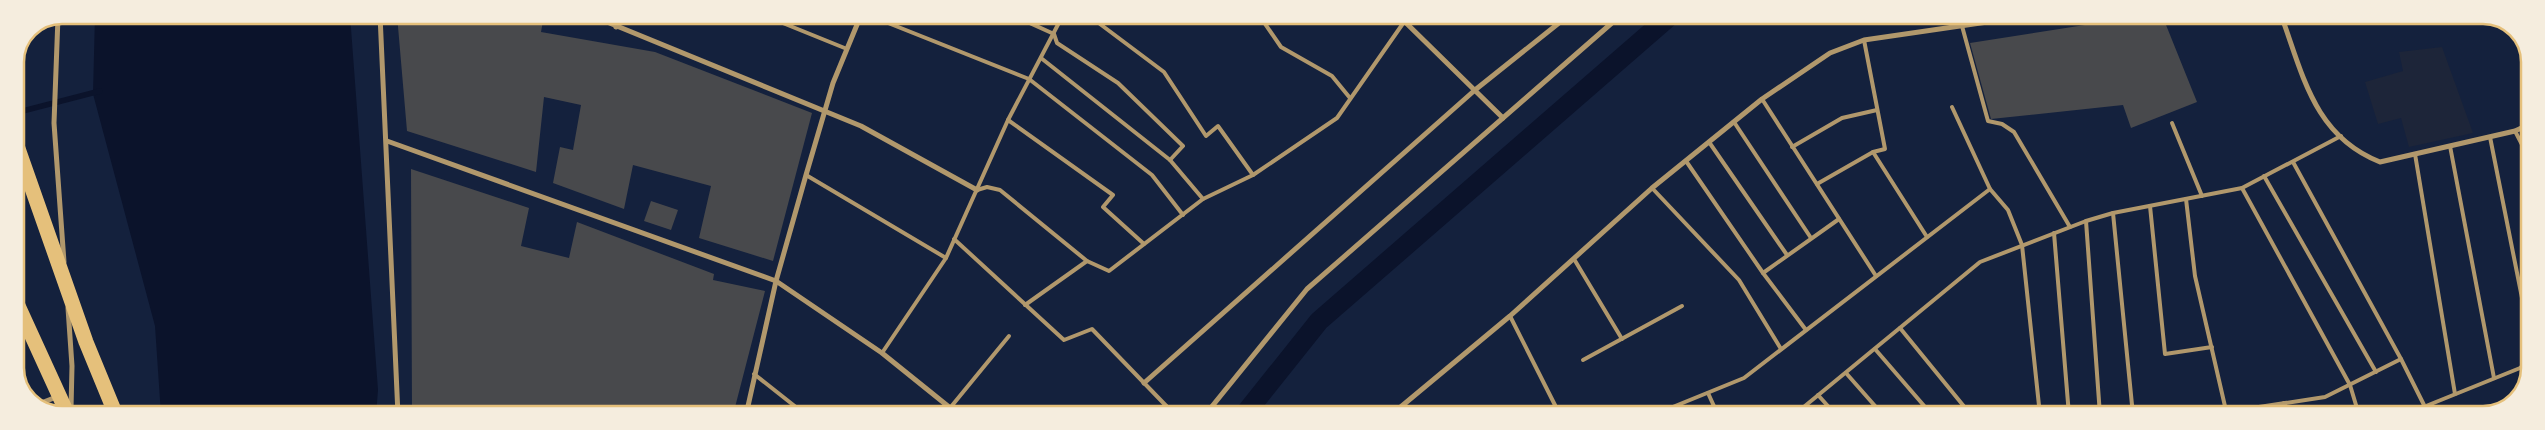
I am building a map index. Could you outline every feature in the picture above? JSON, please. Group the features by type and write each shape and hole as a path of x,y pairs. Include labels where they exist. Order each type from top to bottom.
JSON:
{"highway":[{"path":"24,166 86,342 112,406"},
{"path":"24,318 65,406"}],"street":[{"path":"58,24 54,123 72,366 70,406"},
{"path":"380,24 398,406"},
{"path":"610,24 861,126 977,190"},
{"path":"748,406 776,281 806,175 833,83 857,24"},
{"path":"1406,24 1503,118"},
{"path":"1144,383 1474,90 1558,24"},
{"path":"1212,406 1307,289 1611,24"},
{"path":"1402,406 1510,316 1652,188 1762,99 1830,53 1864,40 1975,24"},
{"path":"2284,24 2312,101 2323,120 2364,156 2380,162 2521,128"},
{"path":"387,141 776,281 882,353 948,406"},
{"path":"44,401 71,391"}],"lane":[{"path":"785,24 847,49"},
{"path":"890,24 1029,80 1152,175 1183,215"},
{"path":"1032,24 1054,34 1057,43 1118,83 1183,146 1170,160"},
{"path":"882,353 946,258 1008,120 1059,24"},
{"path":"1100,24 1164,72 1206,136 1218,126 1253,175"},
{"path":"1265,24 1281,47 1332,76 1350,98"},
{"path":"977,190 987,187 1000,190 1087,262 1109,271 1203,199 1253,175 1337,118 1403,24"},
{"path":"1962,26 1988,121 2002,124 2014,132 2070,227"},
{"path":"1817,184 1873,152 1885,149 1864,40"},
{"path":"1041,58 1170,160 1203,199"},
{"path":"1762,99 1876,276"},
{"path":"1952,106 1990,189 2008,210 2022,244 2039,406"},
{"path":"1792,146 1842,118 1877,110"},
{"path":"1008,120 1113,195 1103,207 1144,244"},
{"path":"1734,122 1811,238"},
{"path":"2172,123 2202,196"},
{"path":"2515,131 2521,143"},
{"path":"1805,406 1980,262 2022,244 2113,213 2242,188 2341,136"},
{"path":"2490,137 2521,293"},
{"path":"1709,142 1787,255"},
{"path":"2450,146 2494,378"},
{"path":"1873,152 1927,237"},
{"path":"2415,154 2455,394"},
{"path":"1686,161 1763,273 1806,330"},
{"path":"2293,162 2426,406 2521,367"},
{"path":"806,175 946,258"},
{"path":"2264,176 2376,372"},
{"path":"1652,188 1739,280 1781,349"},
{"path":"2242,188 2350,385 2356,406"},
{"path":"1676,406 1744,378 1990,189"},
{"path":"2186,199 2195,276 2225,406"},
{"path":"2150,206 2165,354 2212,347"},
{"path":"2113,213 2132,406"},
{"path":"1763,273 1838,218"},
{"path":"2086,221 2099,406"},
{"path":"2054,233 2068,406"},
{"path":"954,239 1064,340 1092,329 1166,406"},
{"path":"1574,259 1622,339"},
{"path":"1025,304 1087,262"},
{"path":"1583,360 1682,306"},
{"path":"1510,316 1555,406"},
{"path":"1900,328 1964,406"},
{"path":"952,406 1009,336"},
{"path":"1875,349 1924,406"},
{"path":"2267,406 2325,396 2401,360"},
{"path":"1846,373 1875,406"},
{"path":"754,374 795,406"},
{"path":"1708,393 1714,406"},
{"path":"1818,395 1828,406"}],"shaded area":[{"path":"95,24 351,24 378,390 377,406 160,406 155,326 93,94"},
{"path":"2442,47 2473,133 2409,147 2401,118 2378,124 2365,82 2403,71 2399,52"}],"building":[{"path":"398,24 542,24 541,32 655,52 812,113 773,261 699,238 711,186 633,165 624,209 553,183 560,147 573,150 581,105 544,97 536,172 407,131"},
{"path":"2091,24 2166,24 2197,102 2131,128 2123,105 1991,119 1970,43"},
{"path":"411,169 529,208 521,246 569,258 577,222 714,274 713,280 765,291 735,406 412,406"},
{"path":"651,201 678,210 671,230 644,221"}],"waterway":[{"path":"1251,406 1319,321 1661,24"},
{"path":"24,111 100,91"}]}
